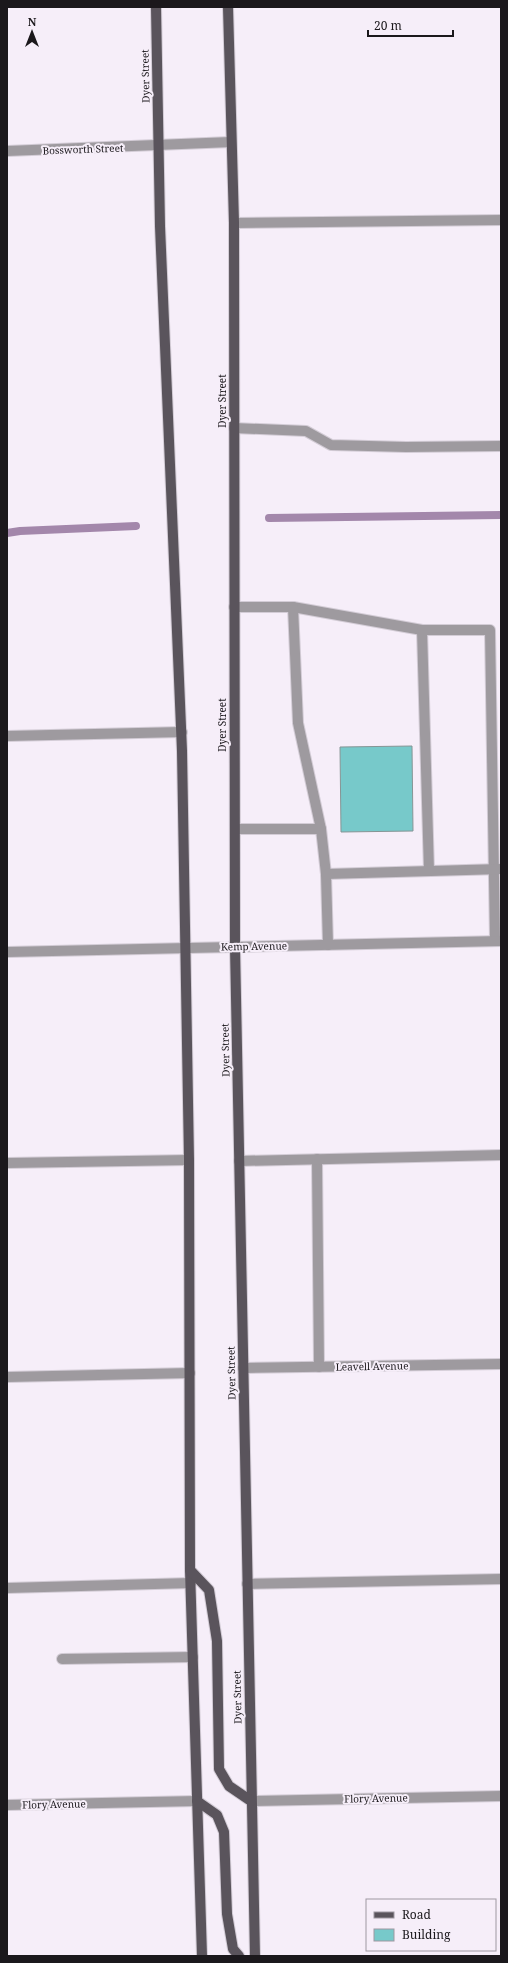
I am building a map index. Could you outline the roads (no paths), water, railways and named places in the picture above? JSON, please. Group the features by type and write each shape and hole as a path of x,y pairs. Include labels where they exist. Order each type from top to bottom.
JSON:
{"main road":[{"name":"Dyer Street","path":"156,7 158,145 182,732 189,1160 190,1570 202,1956"},
{"name":"Dyer Street","path":"228,7 234,224 235,947 255,1956"},
{"path":"190,1570 209,1590 217,1649 219,1769 229,1786 251,1801"},
{"path":"197,1801 216,1815 224,1832 227,1914 233,1948 239,1956"}],"street":[{"path":"158,145 231,142"},
{"name":"Bossworth Street","path":"7,151 158,145"},
{"path":"234,224 501,220"},
{"path":"234,428 306,431 332,445 406,447 501,446"},
{"path":"234,607 293,607 422,630 490,630 498,941"},
{"path":"293,607 298,722 321,829 326,874 328,945"},
{"path":"422,630 429,871"},
{"path":"7,736 182,732"},
{"path":"235,829 321,829"},
{"path":"326,874 497,869"},
{"name":"Kemp Avenue","path":"7,952 498,941"},
{"path":"239,1161 501,1154"},
{"path":"317,1159 319,1367"},
{"path":"7,1163 189,1160"},
{"name":"Leavell Avenue","path":"243,1368 501,1364"},
{"path":"7,1377 190,1373"},
{"path":"247,1584 501,1579"},
{"path":"7,1588 191,1583"},
{"path":"62,1659 193,1657"},
{"name":"Flory Avenue","path":"251,1801 501,1796"},
{"name":"Flory Avenue","path":"7,1805 197,1801"}],"waterway":[{"path":"269,518 501,515"},
{"path":"7,533 20,531 136,526"}]}
